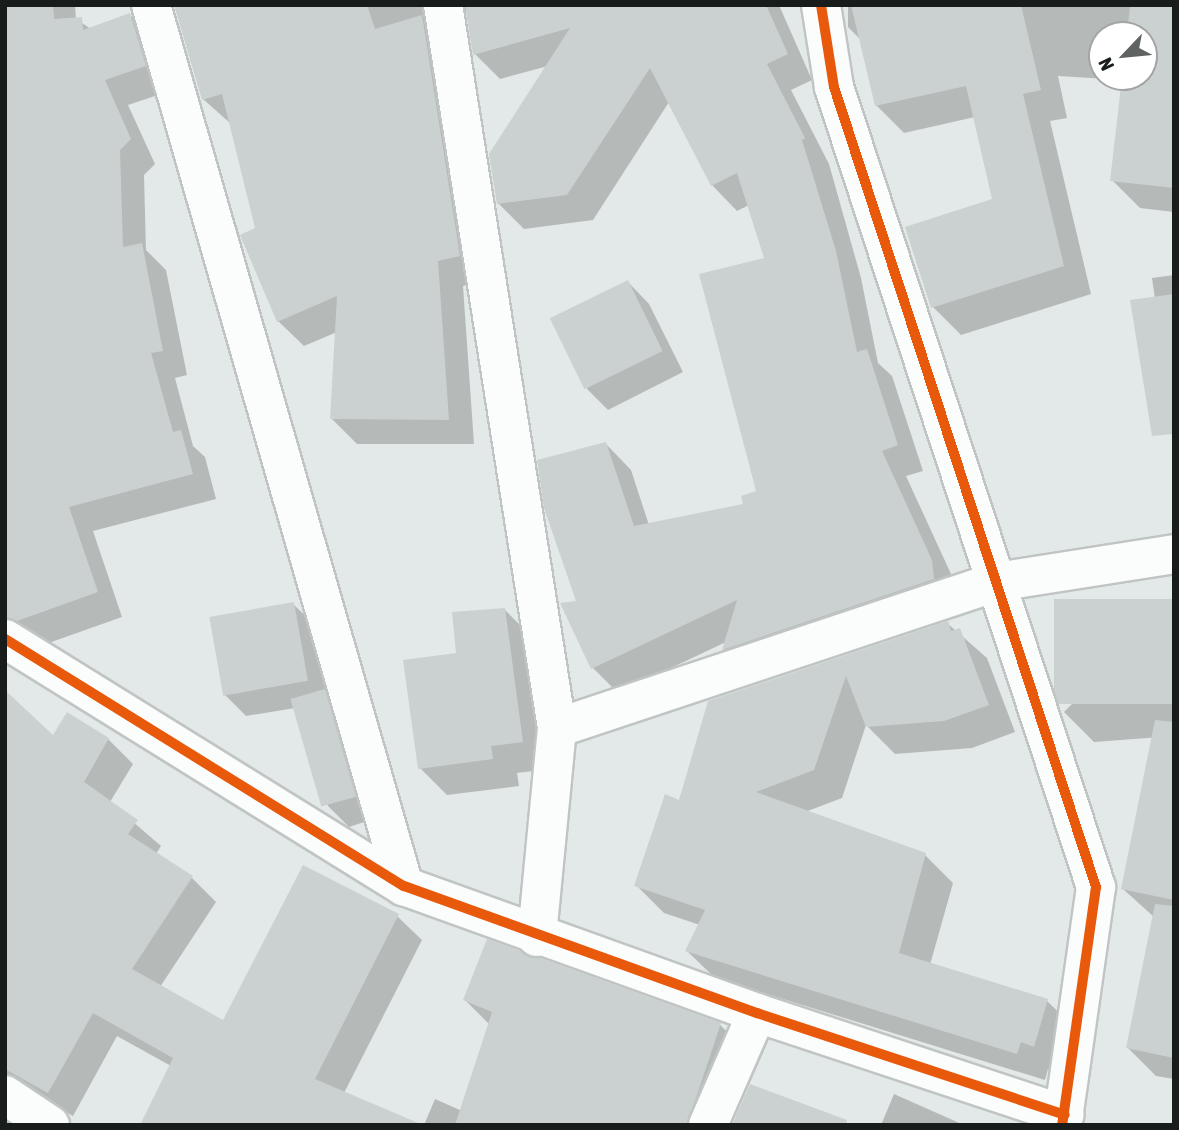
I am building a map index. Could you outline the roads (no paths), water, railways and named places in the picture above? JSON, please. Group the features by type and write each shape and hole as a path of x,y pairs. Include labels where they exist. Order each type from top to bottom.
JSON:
{"street":[{"path":"151,5 404,886"},
{"path":"443,5 557,728 537,937"},
{"path":"5,639 404,886 537,937 1063,1120 1096,887 834,87 821,5"},
{"path":"557,728 996,582 1174,554"},
{"path":"708,1125 757,1013"},
{"path":"5,1095 50,1125"}]}
